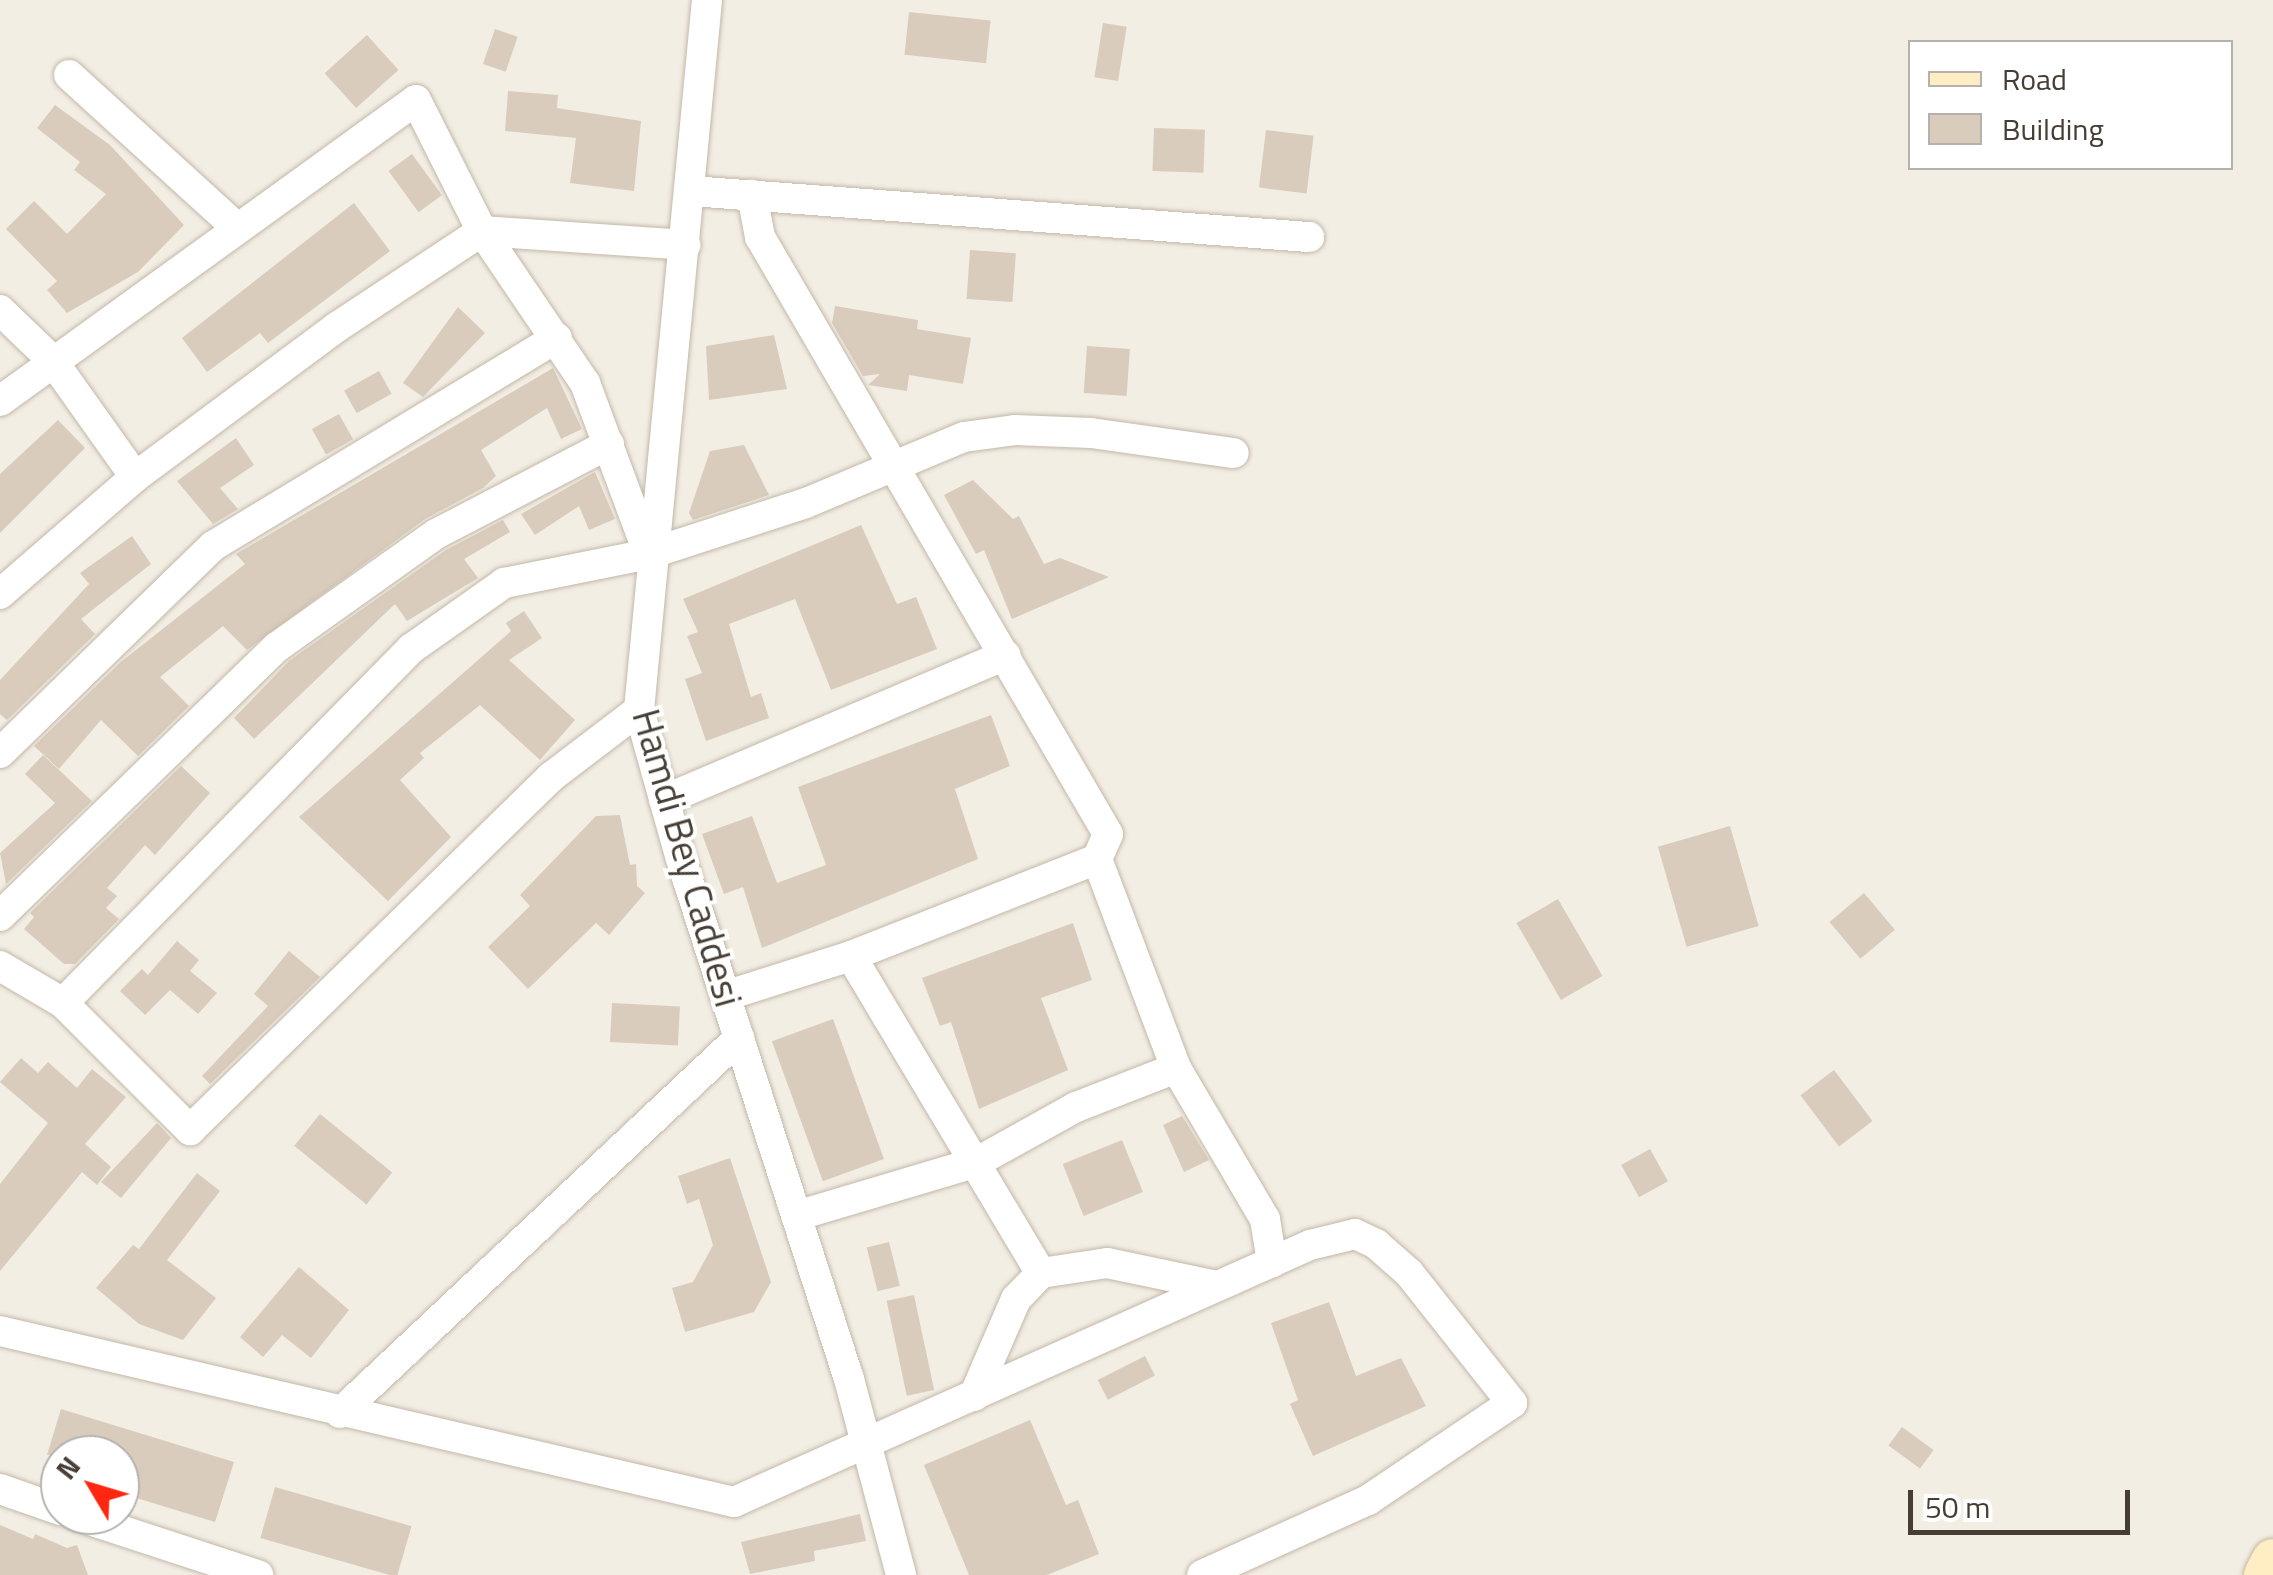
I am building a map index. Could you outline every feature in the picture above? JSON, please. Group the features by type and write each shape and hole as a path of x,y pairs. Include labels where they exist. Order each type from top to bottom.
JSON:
{"street":[{"name":"Hamdi Bey Caddesi","path":"707,0 686,246 649,554 639,710 867,1444 902,1575"},
{"path":"69,75 237,228"},
{"path":"0,400 416,100 482,231 585,383 649,554"},
{"path":"690,190 1308,237"},
{"path":"725,996 851,956 1096,859 1108,834 760,237 752,195"},
{"path":"0,594 135,477 336,327 482,231 686,246"},
{"path":"0,310 52,360 135,477"},
{"path":"0,753 214,546 557,338"},
{"path":"64,1003 412,648 504,583 649,554 806,503 964,438 1016,430 1234,453"},
{"path":"0,916 277,647 436,534 608,444"},
{"path":"664,800 1006,654"},
{"path":"2,974 64,1003 190,1130 551,777 639,710"},
{"path":"1096,859 1176,1068 1265,1219 1272,1262"},
{"path":"851,956 978,1162 1041,1273"},
{"path":"340,1413 739,1038"},
{"path":"796,1216 978,1162 1076,1107 1176,1068"},
{"path":"0,1331 734,1502 1272,1262 1355,1234 1376,1244 1409,1274 1512,1403 1368,1500 1202,1575"},
{"path":"974,1396 1016,1298 1041,1273 1108,1263 1218,1286"},
{"path":"0,1489 40,1503"},
{"path":"126,1535 218,1570 258,1575"},
{"path":"2265,1575 2273,1560"}],"building":[{"path":"909,12 991,21 986,63 905,55"},
{"path":"1103,23 1127,27 1118,81 1094,77"},
{"path":"495,29 518,37 506,72 483,64"},
{"path":"367,35 398,70 356,108 325,73"},
{"path":"508,91 558,95 557,108 641,121 634,191 570,183 576,138 505,131"},
{"path":"55,105 110,145 184,225 138,272 67,313 47,290 57,281 6,229 34,201 67,234 106,194 74,170 80,162 37,128"},
{"path":"1154,128 1205,130 1203,173 1152,171"},
{"path":"1266,130 1314,136 1307,193 1259,188"},
{"path":"412,154 442,195 419,212 389,171"},
{"path":"354,203 390,251 268,343 260,333 207,372 182,338"},
{"path":"970,250 1016,253 1012,302 967,299"},
{"path":"835,306 918,320 917,329 971,338 963,384 909,375 907,391 868,385 880,374 863,376 832,323"},
{"path":"458,307 485,333 423,397 403,383"},
{"path":"774,335 787,389 709,400 706,346"},
{"path":"1087,346 1130,349 1127,396 1084,393"},
{"path":"553,368 582,429 561,439 547,408 481,450 496,476 483,488 425,519 247,650 223,626 160,677 189,706 138,756 101,720 59,769 34,746 122,661 245,564 236,554"},
{"path":"379,371 392,394 357,413 344,390"},
{"path":"339,414 353,439 326,454 312,429"},
{"path":"58,420 85,448 0,533 0,474"},
{"path":"236,438 254,465 220,488 238,509 213,524 177,481"},
{"path":"744,445 769,495 693,520 689,513 710,451"},
{"path":"595,472 615,519 589,530 579,506 535,535 521,514"},
{"path":"973,480 1013,519 1019,516 1044,564 1060,558 1109,577 1012,619 984,550 976,554 944,495"},
{"path":"503,520 510,532 464,559 478,578 407,621 395,604 254,739 234,718 289,661 446,550"},
{"path":"861,525 897,604 916,597 937,649 831,690 795,599 729,624 751,697 761,693 769,718 706,741 685,679 702,673 687,636 698,632 683,599"},
{"path":"132,536 151,564 81,619 95,634 7,720 0,714 0,680 89,584 80,573"},
{"path":"524,611 542,638 509,660 575,720 540,760 480,705 420,753 424,758 400,780 451,837 388,901 299,817 511,631 506,623"},
{"path":"991,715 1010,766 955,789 978,859 762,948 743,887 724,894 702,834 752,816 777,883 826,865 798,787"},
{"path":"43,755 92,801 6,884 0,853 55,803 25,774"},
{"path":"181,766 210,793 155,855 145,845 107,888 117,896 106,908 119,919 75,964 64,964 24,929 34,917 30,913"},
{"path":"620,815 630,865 636,864 637,886 645,893 609,935 596,923 528,989 488,947 530,906 520,895 596,816"},
{"path":"1730,826 1759,926 1687,947 1658,847"},
{"path":"1864,893 1895,930 1860,959 1830,922"},
{"path":"1558,899 1602,976 1561,1000 1516,923"},
{"path":"1073,923 1092,980 1041,998 1068,1070 979,1109 951,1022 940,1026 922,978"},
{"path":"177,941 199,960 190,971 217,993 198,1014 170,990 145,1015 120,991 142,969 148,975"},
{"path":"289,951 320,977 210,1084 202,1076 268,1006 254,994"},
{"path":"612,1003 680,1007 678,1046 610,1042"},
{"path":"833,1019 884,1159 823,1181 772,1041"},
{"path":"21,1058 38,1073 48,1062 77,1088 92,1069 126,1097 85,1144 111,1167 97,1185 82,1172 0,1271 0,1184 48,1123 0,1082"},
{"path":"1834,1070 1873,1121 1839,1146 1800,1095"},
{"path":"320,1114 392,1173 366,1204 294,1146"},
{"path":"1182,1116 1209,1160 1184,1172 1163,1125"},
{"path":"157,1123 171,1138 121,1198 101,1182"},
{"path":"1122,1140 1143,1192 1084,1216 1063,1164"},
{"path":"1650,1149 1668,1181 1639,1197 1621,1165"},
{"path":"730,1158 771,1282 754,1312 685,1332 672,1288 693,1282 713,1245 699,1199 687,1204 678,1176"},
{"path":"197,1173 220,1191 167,1260 216,1298 183,1340 139,1324 96,1288 133,1245 139,1249"},
{"path":"889,1242 900,1286 878,1291 867,1248"},
{"path":"299,1267 349,1310 311,1358 282,1335 263,1357 240,1337"},
{"path":"914,1295 934,1390 907,1396 887,1301"},
{"path":"1329,1302 1356,1376 1401,1358 1426,1406 1313,1456 1290,1404 1298,1400 1271,1323"},
{"path":"1145,1356 1155,1376 1108,1400 1098,1380"},
{"path":"61,1409 234,1462 215,1522 140,1499 140,1435 53,1435"},
{"path":"1030,1420 1066,1505 1078,1500 1099,1554 1047,1575 969,1575 924,1465"},
{"path":"1902,1427 1934,1450 1920,1469 1888,1446"},
{"path":"275,1487 411,1526 397,1575 260,1538"},
{"path":"860,1514 866,1541 814,1551 815,1561 750,1574 741,1542"},
{"path":"0,1525 67,1548 77,1545 88,1575 0,1575"}]}
